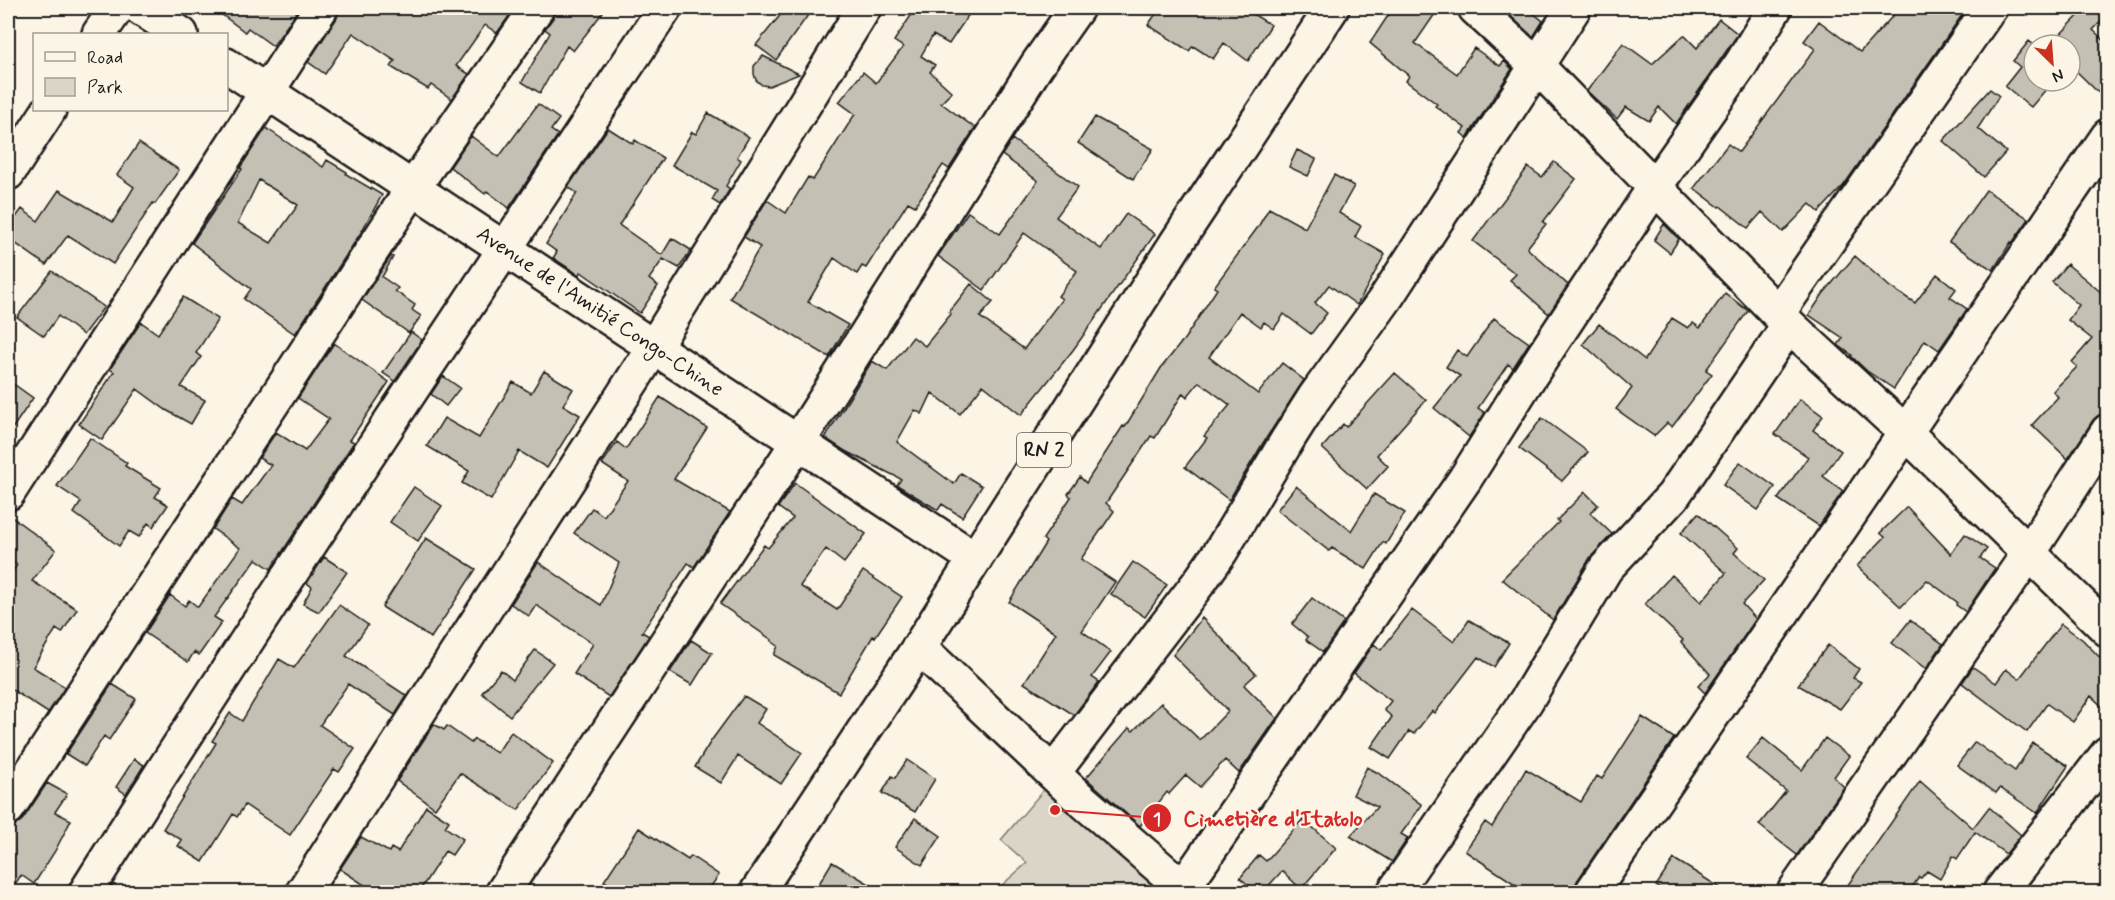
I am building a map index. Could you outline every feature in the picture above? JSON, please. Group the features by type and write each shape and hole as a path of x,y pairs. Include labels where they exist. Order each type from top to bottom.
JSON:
{"main road":[{"path":"100,33 117,8"},
{"path":"140,8 179,33"},
{"path":"8,493 321,8"},
{"path":"8,808 413,188 537,8"},
{"path":"86,892 505,248 665,8"},
{"path":"303,892 654,347 864,8"},
{"path":"503,892 798,442 1037,65 1077,8"},
{"name":"RN 2","path":"757,892 919,647 1177,242 1332,8"},
{"path":"1475,8 1536,65 1784,319 1905,432 2108,630"},
{"path":"1053,773 1215,558 1314,398 1386,298 1574,8"},
{"path":"919,647 1053,773 1185,890 1465,479 1654,188 1742,64 1775,8"},
{"path":"1394,892 1526,701 1606,568 1673,496 1784,319 1990,8"},
{"name":"Avenue de l'Amitié Congo-Chine","path":"228,65 975,559"},
{"path":"8,172 48,111"},
{"path":"1592,892 2108,136"},
{"path":"1794,892 2029,553 2108,431"},
{"path":"2000,892 2108,753"}],"green space":[{"path":"1052,780 1171,892 994,892 1027,863 1001,840"}],"building":[{"path":"213,8 295,8 298,10 273,46 248,28 245,32"},
{"path":"339,8 515,8 497,33 485,25 456,66 469,74 452,99 431,85 428,89 391,67 395,61 353,33 325,74 308,62 337,18"},
{"path":"555,8 606,8 573,51 567,46 540,93 522,82 550,33 545,29 553,18"},
{"path":"786,8 813,8 776,60 756,45"},
{"path":"916,8 973,8 949,44 933,35 921,56 935,65 930,72 952,92 941,103 975,128 949,169 943,165 915,206 908,202 866,268 862,266 857,274 834,258 808,302 848,325 829,357 730,298 760,247 744,237 767,200 786,213 808,177 813,180 855,114 839,102 863,72 876,83 903,47 894,41"},
{"path":"1160,8 1243,8 1271,25 1248,61 1224,43 1213,59 1193,46 1189,51 1148,25"},
{"path":"1393,8 1439,8 1415,43 1457,74 1474,48 1500,66 1504,61 1512,69 1467,138 1461,133 1465,128 1406,81 1409,76 1370,43"},
{"path":"1502,8 1527,8 1543,21 1533,37"},
{"path":"1900,8 1953,8 1962,15 1844,185 1819,212 1810,204 1783,232 1762,212 1748,228 1694,188 1728,144 1739,152 1815,49 1804,41 1819,21 1860,52"},
{"path":"2086,8 2108,8 2108,14 2093,30 2108,44 2108,102 2082,77 2082,33 2062,33"},
{"path":"1719,19 1738,34 1676,124 1659,107 1649,121 1626,107 1617,119 1587,91 1623,43 1652,64 1684,35 1697,48"},
{"path":"2022,50 2022,93 2043,93 2031,107 2005,86 2020,67 2013,61"},
{"path":"763,56 799,74 769,86 762,85 756,80 754,66"},
{"path":"1990,89 1999,96 1978,128 2006,152 1984,177 1943,141"},
{"path":"538,104 559,119 551,130 558,135 509,208 487,191 485,194 450,167 471,136 499,157"},
{"path":"708,113 749,137 737,157 741,160 726,186 730,189 720,205 712,200 717,191 672,165 692,132 696,134"},
{"path":"1095,117 1153,149 1133,179 1078,143"},
{"path":"266,128 323,167 327,160 382,195 360,234 295,334 244,299 251,289 192,243 242,169 240,168","holes":["259,180 298,205 271,243 238,223"]},
{"path":"608,128 633,144 635,140 663,158 619,225 662,255 672,238 691,250 679,268 663,259 649,279 658,286 640,313 581,272 579,275 553,258 557,252 546,244 577,193 568,187"},
{"path":"1012,139 1078,187 1056,217 1101,249 1126,214 1155,234 1073,350 1021,415 983,385 960,414 932,393 922,414 915,410 897,442 954,484 961,473 982,486 962,517 942,504 938,510 897,485 901,479 845,451 825,438 872,361 887,370 913,337 925,346 951,314 949,312 971,284 993,302 980,317 1024,349 1062,299 1058,296 1077,271 1024,233 984,290 938,256 968,212 1000,234 1038,181 1002,155"},
{"path":"139,143 179,170 155,204 153,203 113,264 68,235 46,265 8,238 8,228 22,209 38,221 59,190 113,222 134,187 117,175"},
{"path":"1297,150 1316,159 1308,176 1289,167"},
{"path":"1554,162 1576,179 1543,222 1546,224 1527,248 1568,285 1549,314 1510,280 1516,274 1473,241 1528,167 1542,177"},
{"path":"1334,175 1354,186 1339,213 1361,226 1355,237 1385,254 1357,305 1329,285 1315,303 1327,313 1311,334 1284,314 1274,329 1264,322 1261,327 1240,312 1209,357 1258,394 1282,363 1304,380 1229,500 1185,467 1207,438 1204,436 1230,405 1199,382 1187,397 1183,393 1155,438 1151,436 1106,503 1114,511 1081,559 1115,582 1082,631 1111,652 1092,677 1099,682 1074,715 1024,683 1056,633 1009,602 1046,542 1043,539 1071,497 1068,494 1080,477 1086,483 1123,426 1125,427 1161,368 1185,338 1217,289 1214,287 1258,227 1269,208 1305,228"},
{"path":"1986,190 2029,219 1993,270 1949,242"},
{"path":"1664,224 1679,239 1670,253 1654,240"},
{"path":"391,256 393,257 382,277 398,288 395,291 415,305 412,310 421,316 409,333 362,300"},
{"path":"1855,256 1890,287 1915,303 1937,274 1956,289 1950,297 1967,309 1939,350 1925,340 1894,389 1867,371 1852,355 1838,345 1843,338 1809,315 1823,294"},
{"path":"2067,264 2108,298 2108,413 2099,415 2093,420 2068,459 2032,425 2058,397 2053,391 2077,367 2072,362 2092,339 2068,320 2079,305 2052,282"},
{"path":"52,271 104,307 83,335 58,316 44,336 17,317"},
{"path":"1725,293 1748,311 1706,370 1712,374 1672,427 1667,423 1654,436 1616,409 1632,388 1583,344 1599,324 1645,360 1672,318 1688,328 1693,323 1700,328"},
{"path":"183,297 218,319 196,353 201,357 181,387 205,400 191,424 166,410 137,389 102,440 79,424 114,372 110,369 141,322 158,334"},
{"path":"1494,318 1529,343 1513,368 1508,364 1478,408 1485,413 1469,437 1434,408 1460,376 1446,367 1457,350 1467,357"},
{"path":"411,332 422,340 395,381 383,373"},
{"path":"334,343 389,382 350,440 354,442 271,569 256,559 214,617 222,622 199,655 194,652 188,662 145,633 170,595 185,606 189,600 198,607 240,548 213,529 232,499 242,505 271,465 259,458 276,432 305,451 329,419 298,398"},
{"path":"544,371 573,389 563,405 580,415 547,468 519,451 491,500 462,483 469,471 427,446 444,418 479,438 513,382 531,393"},
{"path":"1395,373 1426,400 1377,455 1388,466 1367,489 1322,448 1343,424 1346,427"},
{"path":"443,376 460,388 446,406 431,394"},
{"path":"8,380 33,398 8,435"},
{"path":"660,397 707,428 674,479 730,512 694,567 688,563 642,632 649,636 609,697 574,674 593,644 536,605 529,616 511,604 538,562 601,605 619,563 574,533 592,508 604,516 628,481 602,464 617,442 626,449"},
{"path":"1800,399 1823,416 1813,430 1841,451 1823,476 1843,491 1819,526 1778,499 1808,457 1775,434"},
{"path":"1542,418 1588,452 1562,481 1519,448"},
{"path":"90,438 127,463 125,466 161,488 155,497 168,505 153,527 148,523 139,537 129,531 119,546 74,513 81,502 57,486"},
{"path":"1740,462 1775,487 1758,510 1723,485"},
{"path":"795,483 866,534 844,563 826,549 800,586 837,610 863,571 902,597 875,637 873,636 839,693 774,655 778,646 772,640 720,604 764,545 768,548 793,518 778,507"},
{"path":"1296,486 1351,531 1374,494 1405,513 1386,544 1383,542 1366,569 1332,548 1329,551 1277,510"},
{"path":"414,487 442,506 418,541 390,522"},
{"path":"1585,492 1598,505 1590,513 1612,534 1590,558 1553,620 1502,579 1559,522 1557,520"},
{"path":"1907,507 1951,554 1965,534 1987,549 1980,558 1995,568 1966,612 1956,605 1957,602 1927,580 1901,607 1857,566 1885,537 1880,533"},
{"path":"1698,513 1738,548 1734,553 1764,580 1742,604 1756,619 1705,693 1698,686 1710,674 1681,642 1683,640 1645,604 1672,575 1701,602 1726,573 1681,533"},
{"path":"8,514 56,550 32,581 77,609 62,633 56,629 33,667 65,687 48,713 8,687 8,579 17,565 8,558"},
{"path":"426,538 476,569 431,638 382,607"},
{"path":"324,557 347,572 319,612 303,604 312,587 307,583"},
{"path":"1133,562 1167,585 1145,617 1111,594"},
{"path":"1312,598 1344,622 1323,652 1306,640 1308,637 1292,624"},
{"path":"339,605 368,625 346,656 407,696 395,715 348,684 320,725 355,749 339,772 334,769 290,835 245,805 237,817 233,814 203,862 178,846 182,840 163,829 216,743 212,741 230,713 242,721 279,659 294,668"},
{"path":"1412,610 1454,642 1469,620 1509,643 1494,667 1478,657 1435,713 1432,711 1414,734 1409,731 1390,759 1371,747 1392,717 1384,710 1391,701 1354,673 1374,644 1381,650"},
{"path":"1202,618 1256,674 1244,685 1277,718 1239,773 1225,760 1200,787 1186,775 1169,794 1167,792 1140,826 1086,778 1129,728 1133,731 1161,703 1200,740 1228,711 1173,655"},
{"path":"1910,620 1943,644 1926,669 1892,643"},
{"path":"2061,624 2083,640 2108,666 2108,712 2091,696 2073,722 2047,704 2027,732 1962,683 1973,667 1996,683 2006,669 2019,679"},
{"path":"691,640 712,653 692,685 670,672"},
{"path":"1828,645 1859,669 1853,678 1861,682 1840,709 1798,685"},
{"path":"535,650 553,663 510,716 482,693 501,670 513,680"},
{"path":"112,684 136,699 109,740 104,736 85,766 66,754"},
{"path":"744,696 766,709 757,723 802,753 781,784 738,756 721,783 695,767"},
{"path":"1642,717 1674,738 1577,881 1574,892 1527,892 1465,851 1485,822 1492,827 1526,769 1581,802 1597,776 1602,779"},
{"path":"434,724 444,730 447,726 471,743 474,739 497,753 511,732 553,763 518,810 460,773 435,808 397,781"},
{"path":"1763,738 1802,770 1825,738 1849,756 1834,777 1844,787 1797,855 1759,825 1786,791 1746,759"},
{"path":"1975,742 2015,771 2033,743 2068,766 2037,813 2000,788 1996,793 1957,765"},
{"path":"134,759 144,765 126,794 116,787"},
{"path":"907,760 935,779 915,812 882,793 892,776 895,778"},
{"path":"1367,767 1422,805 1401,834 1408,838 1392,862 1350,836 1377,807 1353,795"},
{"path":"1920,781 1973,828 1989,807 2021,835 2006,854 1975,832 1957,859 1953,856 1940,879 1927,871 1921,878 1919,877 1909,892 1843,892"},
{"path":"47,783 67,794 55,812 71,820 34,884 21,875 8,892 8,827 16,825 23,819"},
{"path":"426,806 449,821 445,827 463,839 452,855 445,851 419,892 375,892 340,869 361,837 389,852 391,848 398,852"},
{"path":"915,818 941,836 922,865 895,847"},
{"path":"1303,819 1336,848 1301,889 1282,871 1263,892 1257,892 1240,878 1259,855 1266,861"},
{"path":"639,828 688,860 691,856 719,875 707,892 621,892 604,881"},
{"path":"1674,859 1727,892 1667,892 1656,886"},
{"path":"832,862 883,892 814,892"}],"place":[{"name":"Cimetière d'Itatolo","path":"1055,810"}]}
